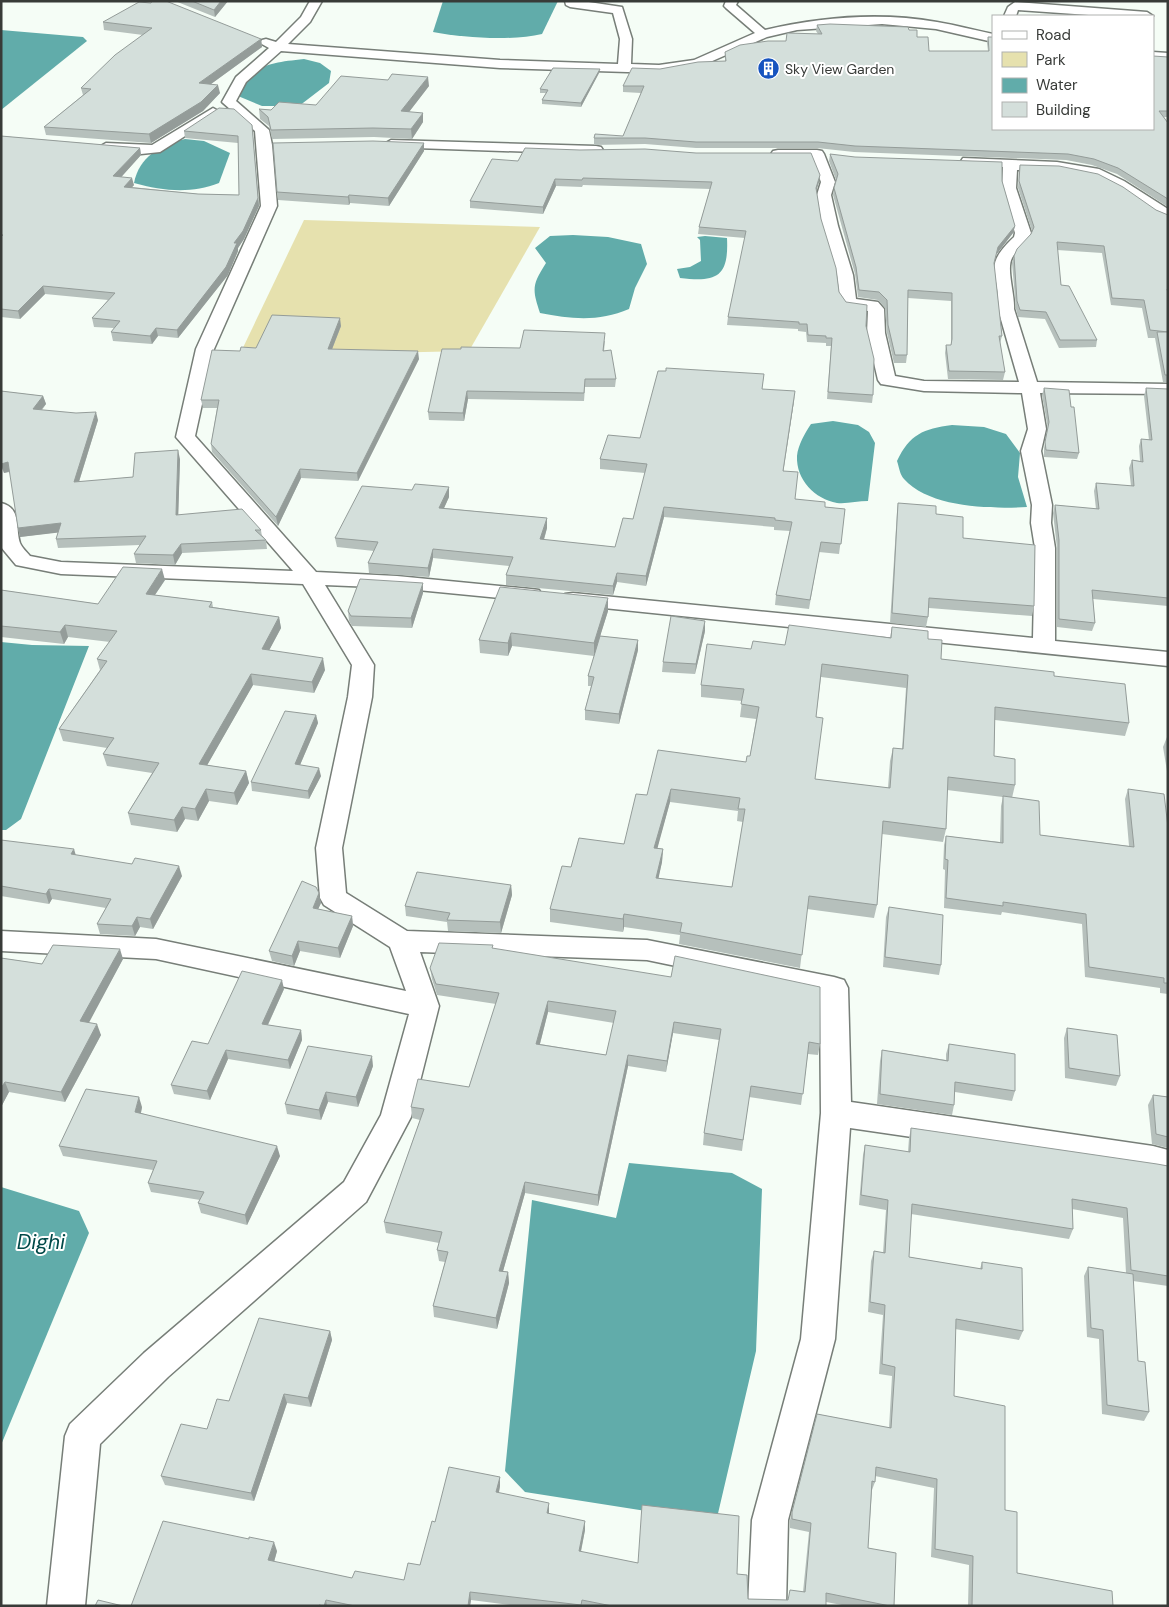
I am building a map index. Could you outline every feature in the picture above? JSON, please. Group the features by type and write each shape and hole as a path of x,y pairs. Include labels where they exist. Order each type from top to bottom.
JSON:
{"street":[{"path":"95,146 140,150 155,149 230,102 240,80 278,47 306,19 316,1"},
{"path":"572,1 570,3 618,10 626,39 624,68"},
{"path":"732,1 730,6 763,34"},
{"path":"1010,15 1015,6 1128,15"},
{"path":"251,37 278,47 500,64 659,69 697,63 763,34 797,26 868,20 918,22 992,38"},
{"path":"1154,56 1168,57"},
{"path":"230,102 262,130 265,145 269,206 205,349 185,437 310,578 364,665 360,697 329,848 332,898 402,942 647,950 834,988 836,1113 818,1339 770,1520 767,1606"},
{"path":"374,143 616,150"},
{"path":"265,145 284,144"},
{"path":"817,154 828,182 824,196 830,226 845,275 848,299 851,303 872,306 876,309 876,333 887,380 924,386 1168,390"},
{"path":"766,155 817,154 836,156"},
{"path":"955,161 1007,163 1010,166 1041,166 1100,174 1122,185 1168,216"},
{"path":"1010,166 1009,188 1023,233 1022,238 1010,248 1002,261 1001,276 1007,299 1006,309 1034,403 1037,429 1031,451 1042,505 1041,523 1045,548 1044,645"},
{"path":"1,509 7,518 10,545 23,561 61,568 397,582 1044,645 1168,659"},
{"path":"1,941 156,949 425,1006"},
{"path":"66,1606 83,1436 156,1365 355,1192 396,1118 425,1006 402,942"},
{"path":"836,1113 1153,1159 1168,1163"}],"green space":[{"path":"304,220 540,227 469,351 239,356"}],"water":[{"path":"443,1 558,1 542,34 503,38 459,36 433,32"},
{"path":"1,30 83,37 87,41 1,110"},
{"path":"304,59 320,63 331,71 329,83 299,106 262,106 238,96 250,77 264,67"},
{"path":"185,139 204,141 230,153 219,183 198,189 177,190 134,183 146,159 159,149"},
{"path":"550,236 608,237 641,244 647,264 635,288 629,309 596,318 563,317 540,313 535,287 546,263 535,248"},
{"path":"697,237 727,238 726,262 722,269 711,278 680,278 677,269 690,267 701,261 700,240"},
{"path":"833,421 858,425 869,432 875,443 868,501 837,503 829,501 814,493 803,480 797,456 802,439 811,424"},
{"path":"952,425 984,427 1006,434 1020,453 1018,477 1027,507 996,508 962,505 929,496 915,489 904,479 897,461 912,439 925,431"},
{"path":"1,642 32,645 89,646 21,819 6,830 1,830"},
{"path":"629,1163 732,1173 762,1189 756,1351 716,1522 525,1492 505,1471 532,1200 616,1218"},
{"name":"Dighi","path":"1,1187 79,1211 89,1233 1,1445"}],"building":[{"path":"152,1 166,1 261,39 199,83 218,85 201,102 149,134 44,127 91,89 81,88 115,55 152,28 103,22 139,2 151,3"},
{"path":"192,1 221,1 214,10"},
{"path":"817,25 908,27 909,30 917,30 917,37 928,37 929,51 989,51 988,37 992,37 992,130 1154,130 1154,56 1168,57 1168,111 1159,111 1168,123 1168,199 1118,168 1094,159 1068,154 855,146 818,142 696,142 645,138 594,138 595,134 623,136 644,86 623,86 632,68 660,69 698,62 726,61 725,52 740,45 768,41 786,41 787,33 822,34"},
{"path":"553,68 600,69 581,103 542,100 548,90 540,89"},
{"path":"392,74 428,77 401,111 423,113 411,129 271,130 268,117 259,109 271,110 279,102 316,105 341,76 388,80"},
{"path":"219,108 234,109 252,125 258,198 243,231 234,243 237,243 226,267 177,330 156,328 150,336 111,332 120,321 92,318 115,293 43,286 18,311 1,309 1,236 3,235 1,235 1,136 140,148 113,176 132,178 124,187 198,194 239,195 238,136 184,131"},
{"path":"373,141 424,143 388,198 277,192 273,143"},
{"path":"525,148 580,150 645,149 696,153 811,153 820,175 816,188 821,219 836,268 839,292 846,302 867,305 866,326 874,359 873,395 828,392 832,338 808,335 807,324 728,317 746,231 699,227 712,182 583,178 582,180 555,179 543,207 470,201 492,159 518,161"},
{"path":"830,154 855,157 1002,162 1002,181 1015,226 998,247 994,263 1002,336 999,336 1005,372 949,371 946,345 951,345 952,339 952,293 908,290 907,355 895,355 888,325 887,300 879,292 859,290 856,267 834,188 838,174"},
{"path":"1020,165 1059,166 1098,174 1123,187 1156,210 1168,215 1168,332 1150,330 1144,300 1112,298 1104,246 1057,242 1061,285 1069,286 1097,340 1060,340 1046,312 1020,310 1017,301 1014,256 1017,249 1031,234 1034,227 1019,181"},
{"path":"272,315 340,318 328,349 418,351 357,473 300,469 276,517 211,444 219,400 201,400 212,350 240,351 241,347 256,348"},
{"path":"524,330 605,333 603,351 611,350 616,379 585,379 584,393 467,391 463,413 428,412 442,349 461,349 461,347 520,348"},
{"path":"1157,332 1168,332 1168,375 1165,375"},
{"path":"666,368 764,374 762,389 795,391 783,471 798,472 795,499 825,502 825,507 845,509 841,544 821,542 810,600 776,595 792,522 775,520 775,518 664,507 646,576 617,573 613,586 506,575 513,557 433,549 428,568 368,563 378,542 335,538 362,486 412,490 415,484 449,487 439,508 547,518 540,539 615,547 623,518 633,519 647,464 600,459 608,435 640,438 658,371 666,371"},
{"path":"1044,388 1069,390 1071,407 1074,407 1079,453 1046,450 1045,442 1049,422"},
{"path":"1146,388 1168,389 1168,598 1092,590 1095,623 1059,619 1059,540 1055,505 1099,509 1096,483 1134,486 1132,460 1143,462 1141,439 1152,440"},
{"path":"1,391 43,396 33,409 76,413 96,412 74,482 133,477 135,453 178,450 176,515 242,509 261,530 255,530 266,540 181,544 173,555 134,554 146,536 56,539 61,523 18,528 8,462 1,464"},
{"path":"898,503 936,506 936,514 963,517 963,538 1035,545 1034,606 929,598 928,617 892,613"},
{"path":"123,567 162,569 146,594 212,602 209,607 279,617 262,649 323,658 312,682 251,674 199,764 246,771 234,793 206,789 195,809 182,807 174,820 128,813 159,763 103,754 114,738 59,729 107,661 97,659 117,631 65,625 60,632 1,626 1,590 98,604"},
{"path":"360,579 423,583 411,618 351,616 348,611"},
{"path":"500,587 608,598 594,643 511,633 508,643 479,640"},
{"path":"671,616 705,621 696,664 663,662"},
{"path":"789,625 891,638 892,627 928,631 928,639 942,640 941,659 1054,672 1054,676 1125,684 1129,723 995,707 994,756 1015,759 1015,785 948,777 946,829 883,821 877,905 809,896 802,955 680,932 682,923 624,914 623,919 550,909 562,866 571,867 579,838 624,844 636,794 647,795 658,750 746,762 747,756 750,756 759,707 741,704 744,689 701,685 707,644 751,649 753,641 785,645","holes":["822,664 908,675 903,749 893,748 890,788 815,779 823,718 816,717","671,789 740,798 738,809 745,809 732,887 656,878 663,849 654,848"]},
{"path":"600,636 638,640 619,714 585,710 594,677 588,676"},
{"path":"285,711 316,715 295,764 319,768 308,791 251,782"},
{"path":"1128,789 1164,794 1168,827 1168,983 1164,983 1164,978 1089,967 1086,914 1003,902 1003,906 946,898 948,860 945,859 946,836 1003,843 1003,796 1039,801 1040,835 1134,847"},
{"path":"1,840 74,849 71,854 132,864 135,858 179,866 150,919 137,917 132,926 97,924 111,899 49,889 46,894 1,886"},
{"path":"417,872 511,885 500,922 447,920 450,913 405,906"},
{"path":"302,881 316,887 319,893 313,908 352,916 338,948 298,941 292,956 269,951"},
{"path":"889,907 943,915 941,965 885,957"},
{"path":"439,943 493,945 492,948 671,977 675,956 820,987 820,1044 809,1042 803,1094 751,1086 743,1140 704,1133 721,1029 674,1022 667,1061 628,1055 598,1195 525,1182 499,1271 508,1272 496,1318 433,1306 448,1252 437,1250 442,1232 384,1222 424,1109 411,1107 418,1079 469,1087 499,993 436,984 430,968","holes":["548,1001 616,1011 606,1055 536,1044"]},
{"path":"53,945 120,949 80,1021 97,1024 61,1092 5,1082 1,1088 1,958 42,964"},
{"path":"242,971 282,980 262,1024 301,1030 288,1060 226,1050 207,1091 171,1085 192,1041 208,1044"},
{"path":"1067,1028 1117,1035 1120,1076 1069,1068"},
{"path":"949,1044 1015,1054 1015,1091 955,1082 954,1105 880,1094 882,1050 948,1061"},
{"path":"308,1046 372,1056 356,1097 326,1092 319,1110 285,1104"},
{"path":"86,1089 139,1097 135,1112 277,1146 245,1215 198,1203 204,1192 148,1183 157,1161 59,1146"},
{"path":"1153,1095 1168,1097 1168,1137 1156,1134"},
{"path":"911,1128 1168,1166 1168,1276 1131,1270 1127,1208 1072,1199 1073,1229 912,1204 909,1257 982,1269 982,1262 1022,1268 1023,1331 956,1319 954,1396 1005,1406 1005,1510 1017,1512 1017,1573 1112,1591 1113,1606 972,1606 973,1556 935,1549 937,1479 876,1467 875,1482 872,1481 868,1548 896,1553 894,1606 826,1593 826,1606 612,1606 582,1600 581,1605 470,1592 468,1606 355,1606 326,1600 324,1606 131,1606 163,1521 249,1539 249,1537 274,1542 268,1560 352,1578 355,1571 404,1580 408,1563 420,1565 432,1521 435,1522 449,1467 500,1477 496,1492 549,1503 547,1513 585,1521 579,1551 638,1563 642,1505 739,1516 737,1574 747,1575 748,1599 788,1600 790,1590 805,1592 811,1523 792,1519 792,1512 817,1414 891,1428 895,1367 882,1364 885,1305 870,1302 874,1251 885,1253 888,1200 861,1195 865,1145 910,1152"},
{"path":"1088,1267 1133,1274 1138,1361 1145,1362 1149,1412 1107,1405 1103,1330 1091,1328"},
{"path":"259,1318 330,1331 308,1398 284,1394 251,1493 161,1476 181,1424 207,1429 217,1399 229,1401"},
{"path":"98,1600 123,1606 95,1606"}],"place":[{"name":"Sky View Garden","path":"769,69"}]}
